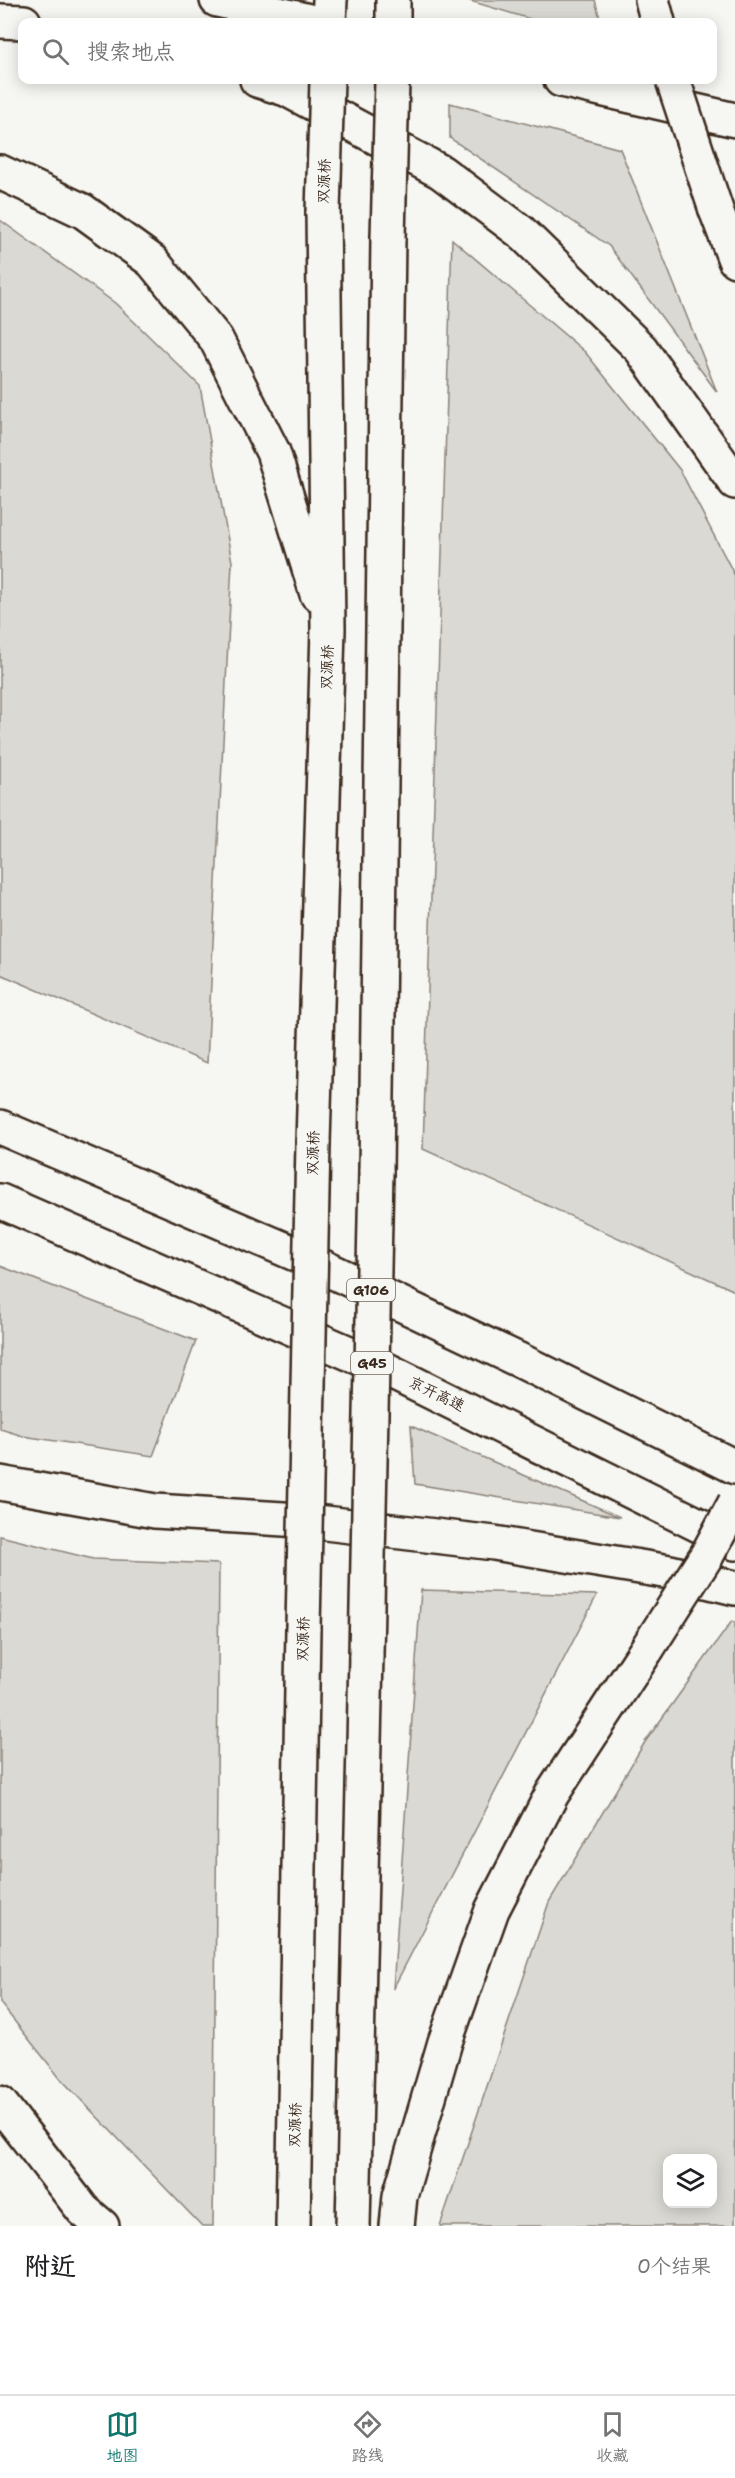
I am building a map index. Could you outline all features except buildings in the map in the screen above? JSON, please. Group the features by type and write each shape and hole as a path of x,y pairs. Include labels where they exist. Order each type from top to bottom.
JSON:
{"main road":[{"path":"217,0 296,18"},
{"path":"329,18 330,0"},
{"path":"393,0 393,18"},
{"path":"652,0 657,18"},
{"path":"0,21 18,22"},
{"path":"270,84 286,89 441,172 521,232 641,349 735,482"},
{"name":"双源桥","path":"293,2226 313,1143 328,629 323,212 327,84"},
{"path":"353,2226 376,1172 392,84"},
{"path":"578,84 735,120"},
{"path":"675,84 716,210 735,260"},
{"path":"0,172 83,211 152,261 216,339 273,452 328,629"},
{"name":"G106","path":"0,1127 309,1260 735,1467"},
{"name":"京开高速","path":"0,1201 381,1367 714,1530 735,1543"},
{"path":"0,1483 155,1511 300,1520 494,1543 670,1572 735,1588"},
{"path":"397,2226 400,2196 442,2053 492,1910 552,1794 707,1556 735,1503"},
{"path":"0,2103 83,2210 102,2226"}],"shaded area":[{"path":"467,0 595,0 600,18 527,18"},
{"path":"450,103 620,149 717,392 609,246 450,138"},
{"path":"0,220 115,303 200,386 232,562 207,1063 0,974"},
{"path":"452,239 585,352 680,470 735,576 735,1291 423,1149"},
{"path":"0,1266 196,1341 153,1456 23,1436 0,1429"},
{"path":"411,1426 620,1517 415,1484"},
{"path":"0,1536 93,1559 219,1564 213,2226 202,2226 59,2077 0,2003"},
{"path":"421,1590 597,1595 393,1989"},
{"path":"732,1621 735,1623 735,2226 440,2226 549,1902 645,1742"}]}
